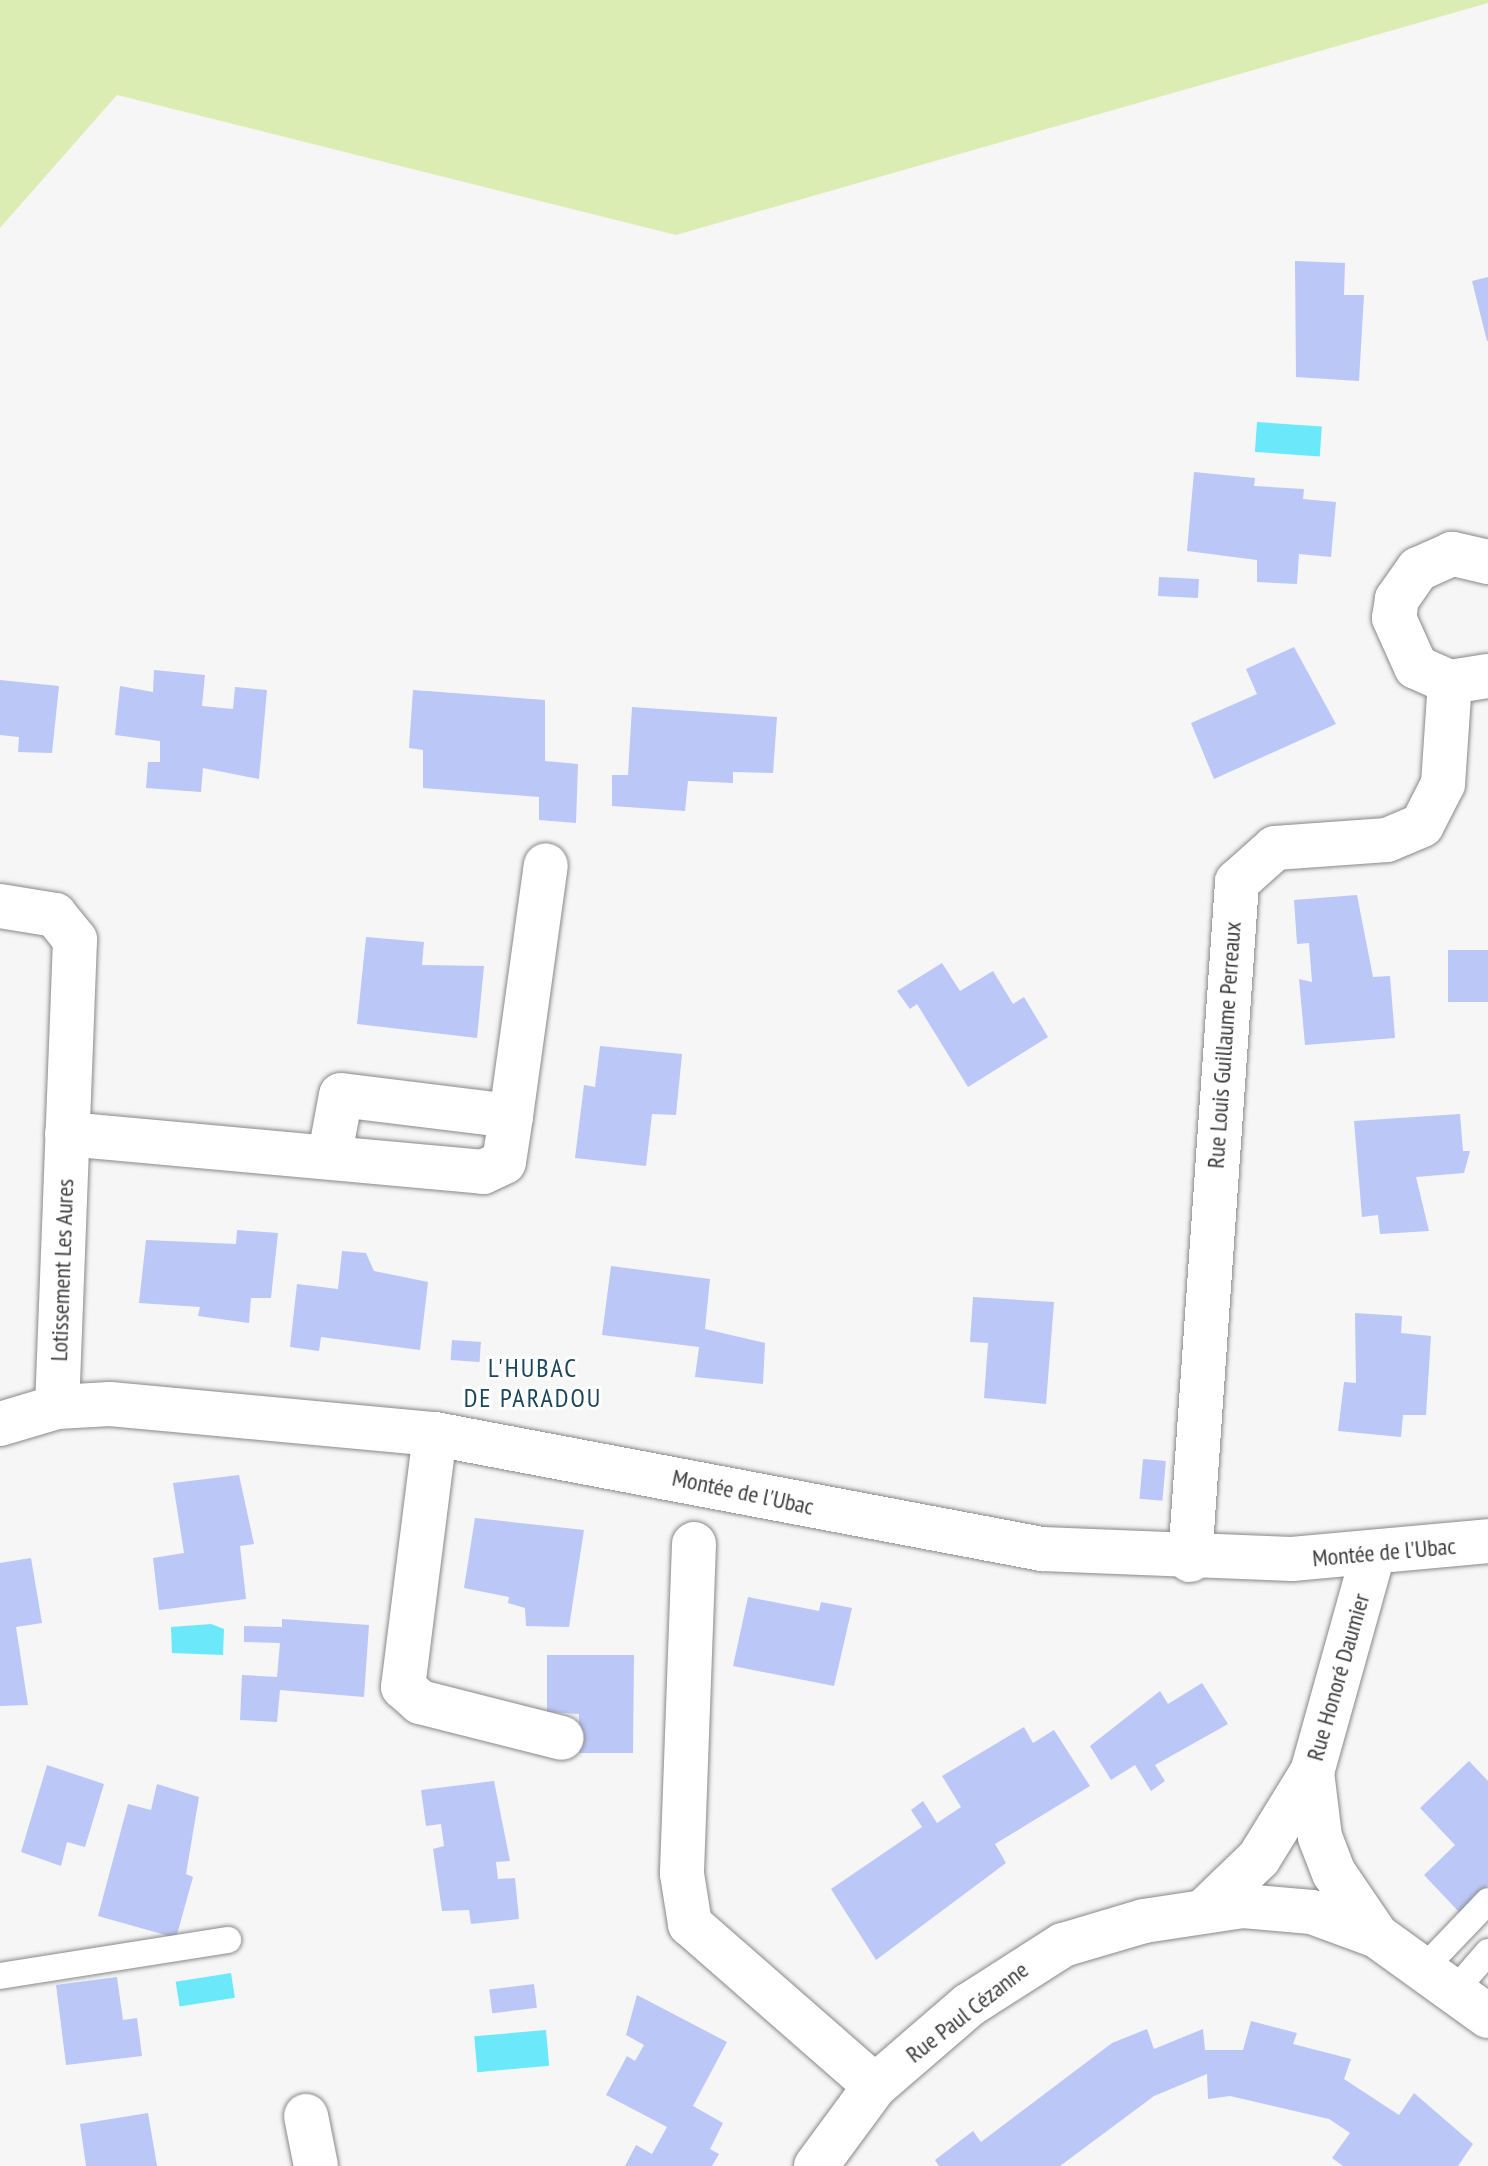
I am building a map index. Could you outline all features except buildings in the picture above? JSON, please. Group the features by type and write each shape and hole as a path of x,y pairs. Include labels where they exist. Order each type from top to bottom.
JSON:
{"street":[{"name":"Rue Louis Guillaume Perreaux","path":"1190,1560 1237,882 1254,859 1275,848 1387,840 1422,825 1443,784 1469,679 1404,653 1396,636 1397,599 1434,559 1461,555 1488,562"},
{"path":"67,1134 330,1154 483,1172 504,1162 546,865"},
{"name":"Lotissement Les Aures","path":"0,906 55,915 72,929 57,1407"},
{"path":"330,1154 341,1095 511,1116"},
{"name":"Montée de l'Ubac","path":"0,1424 57,1407 170,1407 435,1434 929,1531 1190,1560 1373,1554 1488,1541"},
{"path":"435,1434 406,1693 562,1738"},
{"path":"694,1544 682,1874 690,1924 875,2086"},
{"name":"Rue Honoré Daumier","path":"1373,1554 1312,1772 1323,1850 1377,1936 1456,1990"},
{"path":"1207,1908 1259,1858 1312,1772"},
{"name":"Rue Paul Cézanne","path":"816,2166 875,2086 1036,1958 1105,1930 1207,1908 1291,1907 1377,1936"},
{"path":"306,2116 316,2166"}],"lane":[{"path":"1456,1990 1488,1901"},
{"path":"0,1976 228,1940"},
{"path":"1456,1990 1488,1952"}],"green space":[{"path":"0,0 1488,0 1488,3 676,235 117,95 0,228"}],"water":[{"path":"1257,422 1322,427 1320,456 1255,452"},
{"path":"211,1624 224,1629 223,1655 172,1653 171,1627"},
{"path":"231,1973 235,1998 180,2006 176,1982"},
{"path":"546,2030 549,2066 477,2072 474,2036"}],"district":[{"name":"L'HUBAC DE PARADOU","path":"533,1383"}]}
